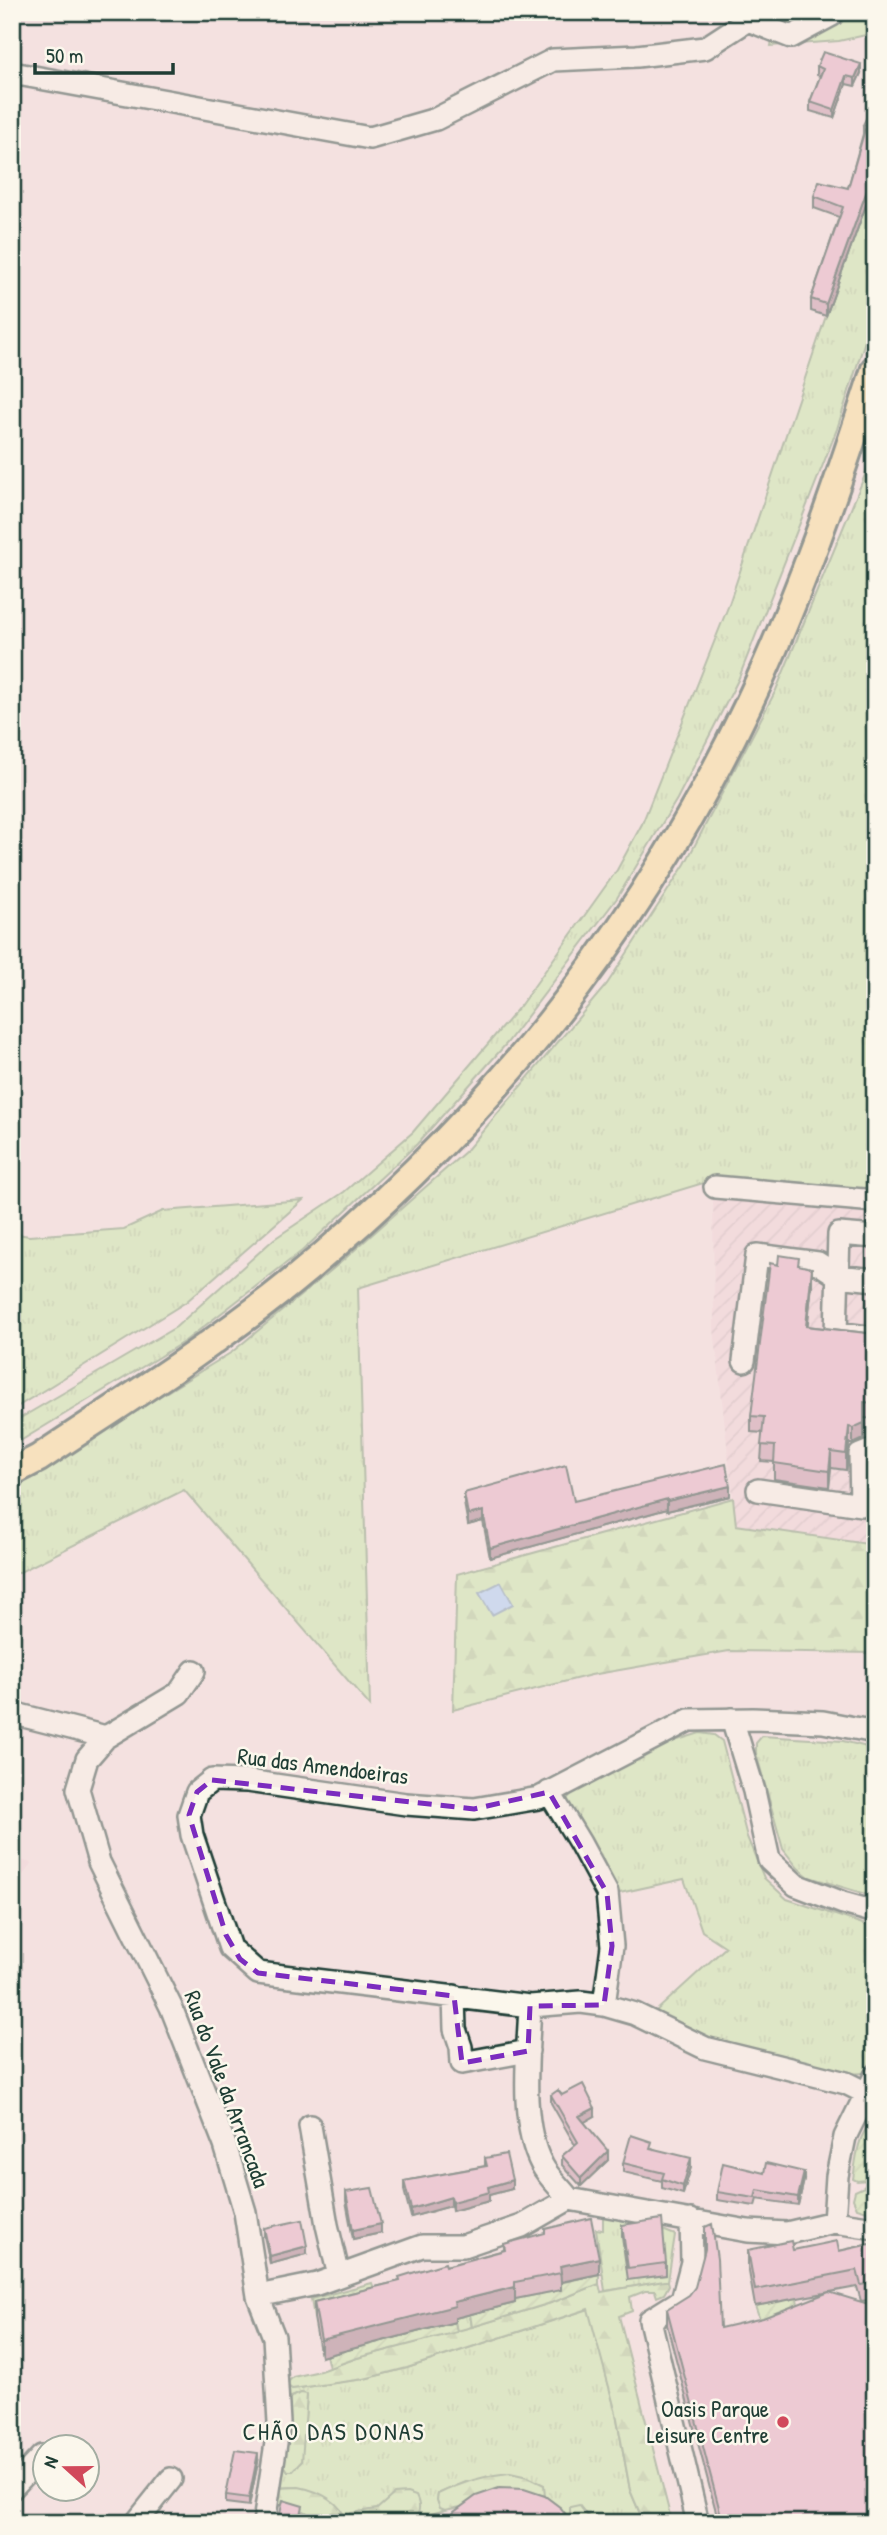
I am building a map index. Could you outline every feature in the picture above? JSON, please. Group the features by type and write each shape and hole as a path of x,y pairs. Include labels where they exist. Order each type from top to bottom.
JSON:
{"main road":[{"path":"12,1473 38,1453 116,1407 197,1353 288,1285 381,1206 468,1119 532,1047 594,966 644,892 693,808 746,708 788,615 820,532 875,369"},
{"path":"12,1462 38,1453"}],"street":[{"path":"12,73 370,138 436,119 553,60 637,56 705,48 750,16 791,37 834,12"},
{"path":"715,1187 875,1201"},
{"path":"875,1237 839,1234 836,1333 875,1338"},
{"path":"744,1361 757,1255 818,1263 838,1276 875,1280"},
{"path":"758,1490 868,1506 860,1455 875,1449"},
{"name":"Rua do Vale da Arrancada","path":"194,1671 179,1693 106,1737 87,1759 78,1789 99,1862 171,2007 225,2145 245,2211 258,2296 274,2337 279,2423 264,2523"},
{"path":"12,1713 106,1737"},
{"path":"732,1719 754,1791 769,1860 796,1885 875,1912"},
{"name":"Rua das Amendoeiras","path":"872,2087 705,2048 635,2014 604,2005 581,2002 530,2006 258,1973 230,1948 192,1835 189,1815 197,1792 212,1780 247,1781 406,1804 474,1809 539,1798 689,1720 823,1722 875,1732"},
{"path":"549,1792 607,1893 612,1946 604,2005"},
{"path":"454,1996 462,2063 528,2051"},
{"path":"530,2006 528,2119 542,2165 569,2199"},
{"path":"834,2222 837,2176 845,2137 872,2087"},
{"path":"310,2126 327,2225 339,2276"},
{"path":"258,2296 317,2284 422,2246 463,2246 522,2227 569,2199 748,2231 788,2233 834,2222 875,2228"},
{"path":"691,2220 692,2262 682,2300 650,2320 698,2523"},
{"path":"12,2488 32,2467"},
{"path":"136,2523 171,2479"}],"highlighted area":[{"path":"212,1780 474,1809 549,1792 607,1893 612,1946 604,2005 530,2006 528,2051 462,2063 454,1996 258,1973 240,1959 226,1935 189,1815 197,1792"}],"shaded area":[{"path":"713,1180 875,1189 875,1545 736,1525 714,1329"},
{"path":"12,1858 32,1863 12,1890"}],"green space":[{"path":"777,12 875,12 875,33 839,41 771,46"},
{"path":"875,180 875,309 837,429 738,680 677,799 617,898 507,1043 417,1144 302,1251 185,1341 12,1446 12,1423 176,1327 274,1239 344,1192 413,1132 520,1006 617,870 642,824 728,607"},
{"path":"875,443 875,1189 713,1180 358,1288 370,1706 184,1490 12,1576 12,1487 232,1352 340,1263 466,1151 607,984 685,864 776,690 865,475"},
{"path":"303,1200 186,1302 12,1410 12,1233 29,1236 124,1229 163,1211"},
{"path":"733,1498 736,1525 875,1545 875,1653 729,1651 591,1675 453,1710 457,1574"},
{"path":"700,1733 714,1735 722,1741 747,1837 764,1878 787,1899 875,1928 875,2056 864,2073 840,2072 733,2046 693,2031 656,2011 726,1947 702,1931 684,1879 615,1894 601,1855 572,1815 566,1800 574,1791 665,1744"},
{"path":"762,1736 843,1741 875,1749 875,1897 809,1877 783,1849 756,1753 756,1743"},
{"path":"870,2125 875,2127 875,2165 868,2180 857,2181 853,2179 858,2150 862,2136"},
{"path":"867,2182 875,2187 874,2213 857,2208 853,2199 855,2191 864,2187"},
{"path":"603,2216 658,2228 675,2235 668,2281 605,2291 596,2229 603,2230"},
{"path":"461,2268 472,2327 457,2332 444,2270"},
{"path":"599,2274 599,2284 554,2302 472,2327 470,2314 515,2303 515,2299 561,2290 560,2283"},
{"path":"668,2281 669,2285 664,2294 657,2297 655,2291 645,2291 630,2297 632,2311 619,2316 672,2523 644,2523 630,2490 616,2413 588,2309 407,2368 364,2379 292,2389 288,2386 293,2377 472,2327 554,2302 599,2284 601,2292"},
{"path":"372,2283 379,2302 314,2318 311,2299"},
{"path":"797,2298 798,2305 844,2304 875,2299 875,2323 760,2320 755,2306"},
{"path":"589,2309 616,2413 630,2490 644,2523 593,2523 579,2506 569,2521 468,2481 438,2494 438,2504 445,2510 414,2519 419,2513 366,2511 350,2518 350,2523 346,2523 339,2508 317,2494 300,2488 277,2488 282,2462 288,2471 303,2444 307,2395 301,2393 287,2399 288,2386 292,2389 364,2379 407,2368"},
{"path":"455,2322 457,2332 329,2368 326,2355"},
{"path":"301,2393 307,2394 302,2461 293,2471 288,2471 282,2462 287,2399"},
{"path":"510,2473 528,2477 544,2485 545,2497 489,2494 461,2507 445,2510 440,2508 438,2494 473,2480"},
{"path":"299,2487 314,2491 335,2503 346,2523 304,2523 307,2513 304,2511 276,2505 277,2488"},
{"path":"407,2493 416,2496 419,2508 416,2516 408,2521 384,2524 350,2523 351,2513 377,2509 394,2494"},
{"path":"579,2505 593,2523 570,2523 570,2507"}],"water":[{"path":"501,1582 513,1604 492,1615 479,1593"}],"building":[{"path":"823,52 861,64 855,78 846,76 834,110 810,102 823,69 817,66"},
{"path":"871,108 875,110 875,168 826,304 811,299 843,207 814,196 819,181 848,188 866,126 863,125"},
{"path":"779,1255 799,1258 798,1265 812,1268 806,1326 875,1334 875,1403 864,1402 864,1423 849,1427 846,1454 831,1452 829,1471 774,1463 775,1446 761,1445 764,1417 751,1416 770,1263 778,1265"},
{"path":"726,1464 730,1486 667,1499 490,1548 483,1511 468,1515 464,1493 566,1465 574,1501"},
{"path":"583,2084 595,2108 579,2116 608,2151 581,2178 562,2156 578,2142 551,2095 558,2090 562,2095"},
{"path":"631,2135 652,2142 650,2148 691,2158 683,2186 662,2179 664,2173 623,2163"},
{"path":"506,2154 512,2180 488,2187 489,2192 452,2202 451,2197 411,2209 404,2181 487,2166 485,2158"},
{"path":"875,2154 875,2176 867,2171"},
{"path":"723,2163 764,2173 766,2163 804,2172 798,2197 757,2190 755,2198 717,2192"},
{"path":"372,2188 381,2224 353,2230 346,2192"},
{"path":"591,2218 599,2258 560,2266 561,2273 515,2282 515,2287 454,2302 455,2306 321,2340 314,2302 400,2281 399,2277 445,2263 446,2266 505,2250 504,2244 545,2233 545,2229"},
{"path":"662,2219 666,2263 628,2268 622,2225"},
{"path":"302,2220 307,2246 270,2256 264,2228"},
{"name":"Oasis Parque Leisure Centre","path":"712,2224 717,2259 720,2328 763,2318 829,2292 875,2306 875,2516 849,2523 723,2523 667,2309 689,2295 695,2287 705,2249 705,2227"},
{"path":"791,2241 793,2250 837,2241 839,2251 875,2243 875,2283 861,2285 857,2270 755,2290 748,2250"},
{"path":"235,2450 258,2453 249,2498 226,2495"},
{"path":"499,2488 524,2489 545,2496 561,2508 572,2523 448,2523 454,2512 476,2496"},
{"path":"283,2500 303,2506 299,2523 278,2523"}],"place":[{"name":"Oasis Parque Leisure Centre","path":"783,2422"}],"district":[{"name":"CHÃO DAS DONAS","path":"334,2432"}]}
